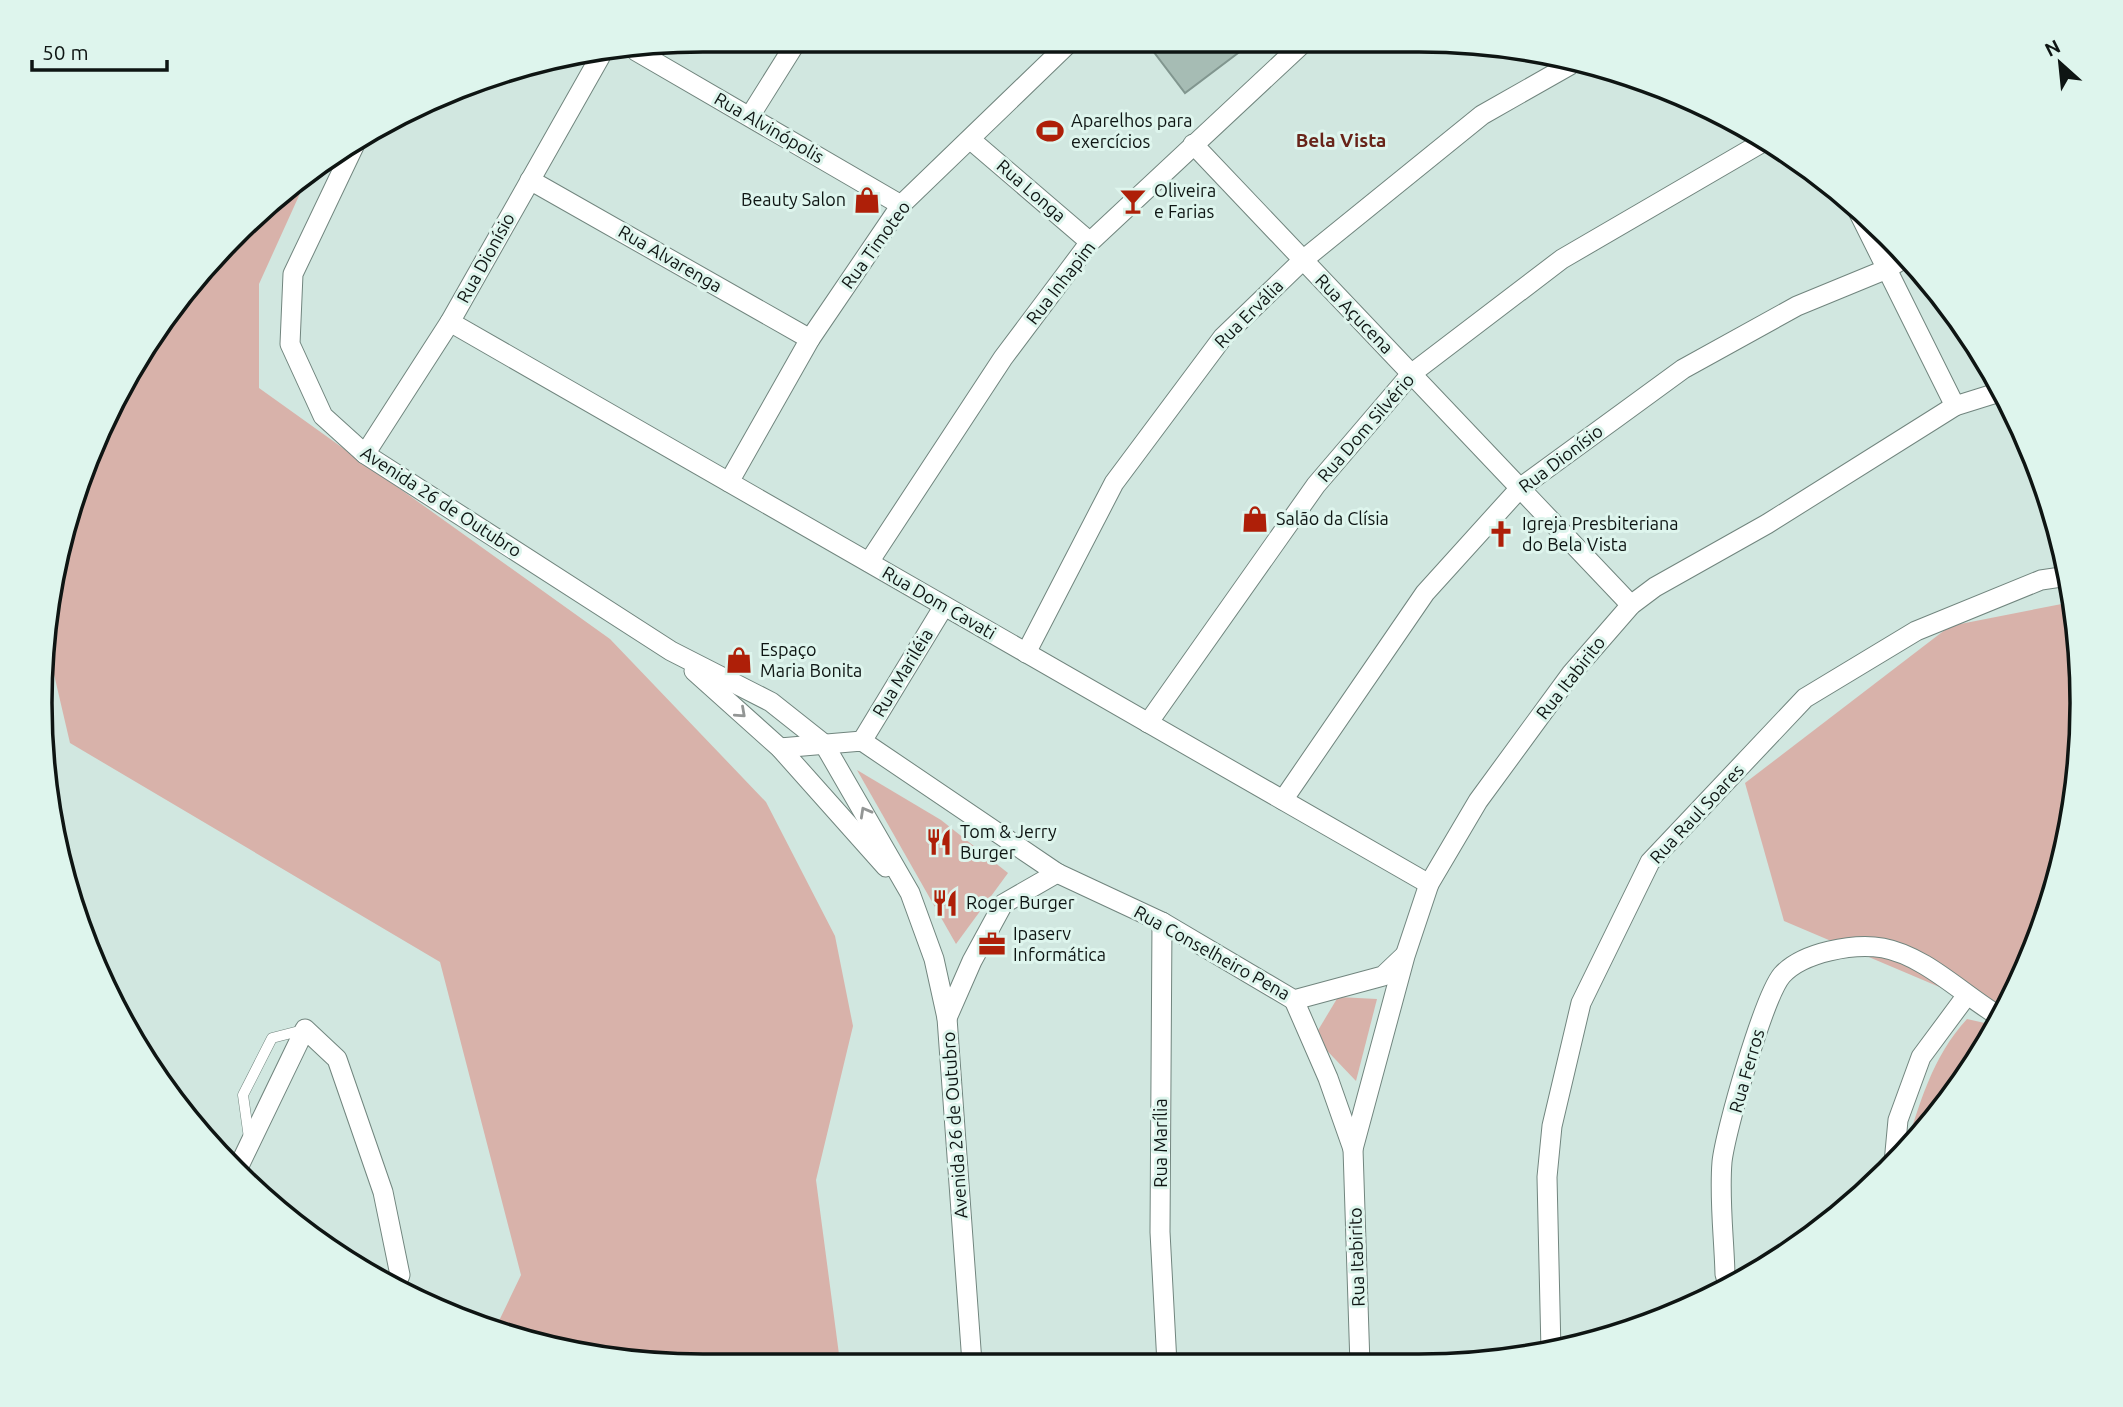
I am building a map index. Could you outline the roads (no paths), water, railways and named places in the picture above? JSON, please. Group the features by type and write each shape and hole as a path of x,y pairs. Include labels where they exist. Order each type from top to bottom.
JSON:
{"street":[{"path":"750,116 790,52"},
{"name":"Rua Timoteo","path":"729,482 810,339 901,205 1060,52"},
{"name":"Rua Inhapim","path":"869,562 1003,358 1090,242 1292,52"},
{"name":"Rua Alvinópolis","path":"644,56 901,205"},
{"name":"Rua Dionísio","path":"365,454 450,322 597,62"},
{"name":"Rua Ervália","path":"1026,653 1114,483 1223,337 1303,260 1482,115 1563,69"},
{"name":"Rua Longa","path":"971,140 1090,242"},
{"name":"Rua Açucena","path":"1193,144 1631,605"},
{"name":"Rua Dom Silvério","path":"1148,723 1316,485 1411,374 1562,260 1755,146"},
{"name":"Avenida 26 de Outubro","path":"348,158 293,274 290,344 323,416 365,454 671,651 771,702 824,744 910,893 934,959 947,1018 971,1354"},
{"name":"Rua Alvarenga","path":"530,180 810,339"},
{"path":"1869,232 1955,406"},
{"name":"Rua Dionísio","path":"1283,800 1425,593 1520,488 1683,369 1797,306 1898,262"},
{"name":"Rua Dom Cavati","path":"450,322 1429,884"},
{"name":"Rua Itabirito","path":"1360,1354 1353,1149 1405,956 1429,884 1494,780 1571,674 1631,605 1654,587 1767,524 1955,406 1992,395"},
{"name":"Rua Raul Soares","path":"1551,1341 1547,1177 1552,1126 1581,1003 1650,862 1805,698 1916,631 2041,580 2058,577"},
{"name":"Rua Mariléia","path":"862,741 944,606"},
{"name":"Avenida 26 de Outubro","path":"671,651 780,748 910,893"},
{"path":"780,748 862,741"},
{"name":"Rua Conselheiro Pena","path":"862,741 1056,873 1162,922 1294,1000 1383,976 1405,956"},
{"path":"947,1018 972,961 1003,904 1056,873"},
{"name":"Rua Marília","path":"1162,922 1160,1233 1166,1354"},
{"name":"Rua Ferros","path":"1726,1277 1722,1161 1753,1041 1782,975 1805,960 1845,948 1882,948 1904,955 1992,1011"},
{"path":"1895,1147 1898,1120 1921,1057 1967,995"},
{"name":"Rua Itabirito","path":"1294,1000 1328,1078 1353,1149"},
{"path":"241,1162 305,1029 337,1059 383,1192 399,1278"}],"place":[{"name":"Aparelhos para exercícios","path":"1050,131"},
{"name":"Beauty Salon","path":"867,200"},
{"name":"Oliveira e Farias","path":"1133,201"},
{"name":"Salão da Clísia","path":"1255,519"},
{"name":"Igreja Presbiteriana do Bela Vista","path":"1501,534"},
{"name":"Espaço Maria Bonita","path":"739,660"},
{"name":"Tom & Jerry Burger","path":"939,842"},
{"name":"Roger Burger","path":"945,903"},
{"name":"Ipaserv Informática","path":"992,944"}],"district":[{"name":"Bela Vista","path":"1341,140"}]}
